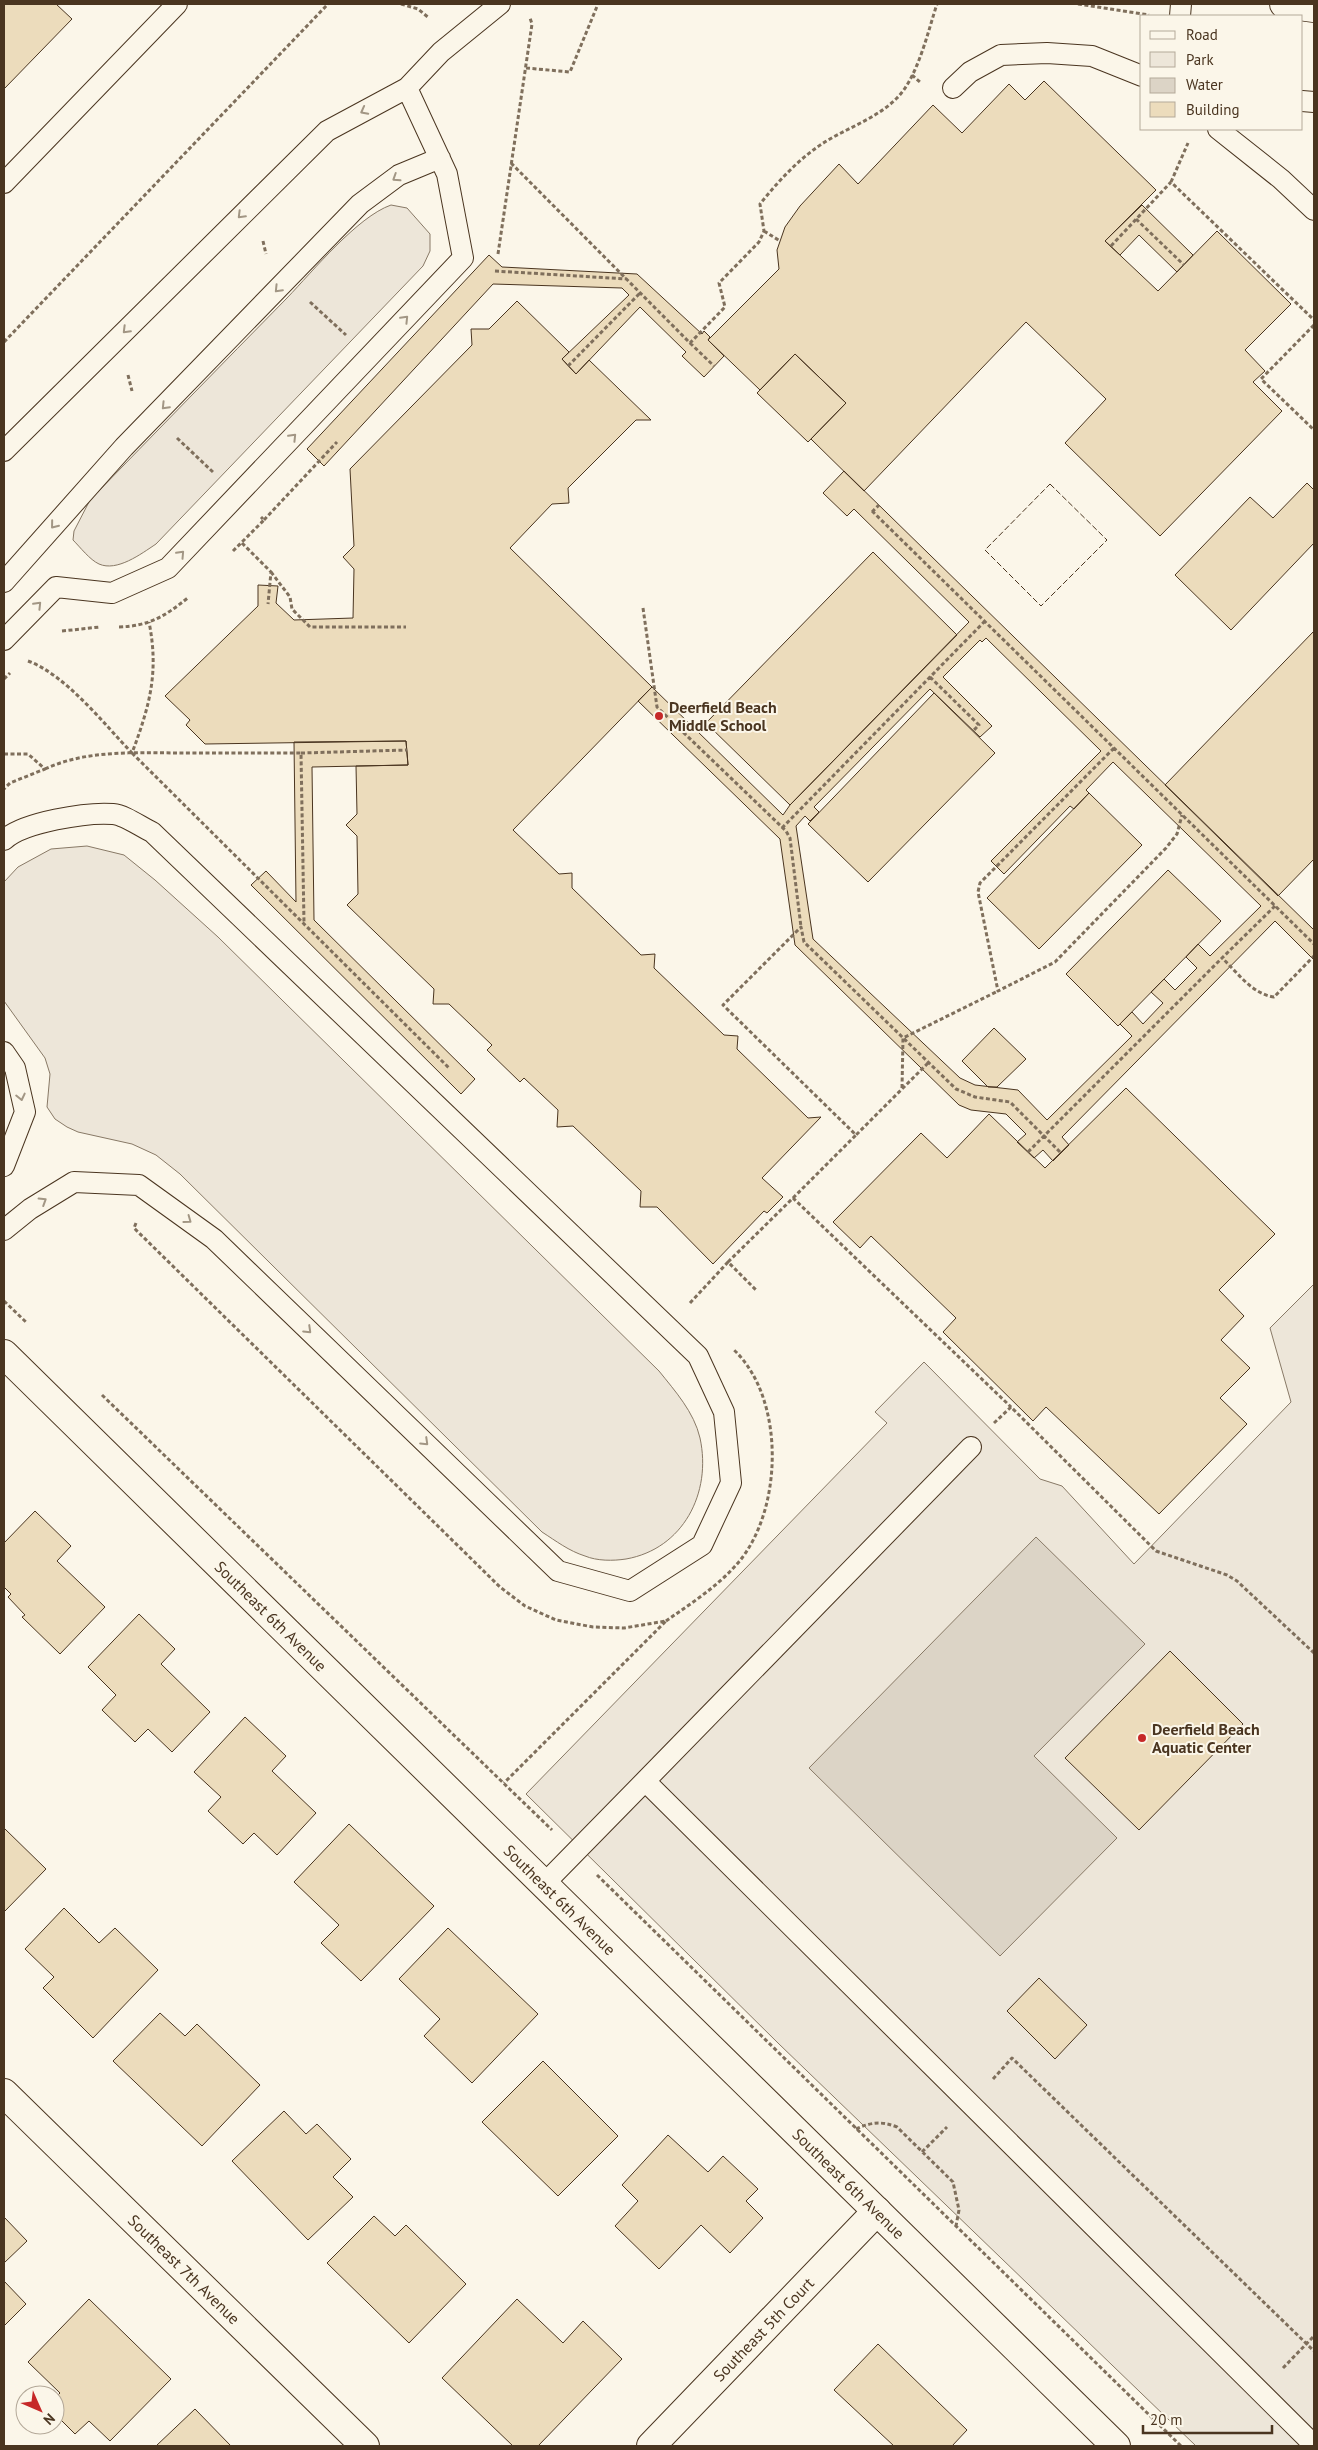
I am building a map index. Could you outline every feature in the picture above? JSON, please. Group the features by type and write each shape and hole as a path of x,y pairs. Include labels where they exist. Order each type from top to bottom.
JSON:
{"street":[{"path":"1284,4 1314,8"},
{"name":"Southeast 6th Avenue","path":"4,1354 1116,2446"},
{"name":"Southeast 7th Avenue","path":"4,2094 365,2446"},
{"name":"Southeast 5th Court","path":"651,2446 877,2211"}],"lane":[{"path":"4,183 176,4"},
{"path":"4,452 327,131 407,88 441,52 500,4"},
{"path":"954,88 970,72 1001,55 1047,53 1092,56 1140,75"},
{"path":"4,640 56,587 112,593 168,568 463,258 448,174 407,88"},
{"path":"1219,130 1281,179 1314,210"},
{"path":"4,582 124,447 360,204 398,175 440,158"},
{"path":"4,840 12,832 68,816 114,814 152,832 698,1356 724,1412 731,1483 702,1545 630,1591 558,1571 214,1239 139,1185 74,1182 30,1209 4,1230"},
{"path":"4,1052 15,1068 25,1112 4,1166"},
{"path":"544,1884 971,1447"},
{"path":"645,1781 1314,2444"}],"path":[{"path":"4,342 328,4"},
{"path":"526,68 570,72 598,4"},
{"path":"690,343 725,307 719,283 759,242 764,231 760,204 796,165 816,148 872,118 898,97 912,75 937,4"},
{"path":"1078,4 1150,15"},
{"path":"488,278 495,271 526,68 532,24 528,13"},
{"path":"1110,246 1171,182 1190,138"},
{"path":"511,163 714,366"},
{"path":"1171,182 1314,320"},
{"path":"1136,219 1184,265"},
{"path":"764,231 780,241"},
{"path":"495,271 627,279"},
{"path":"568,366 641,292"},
{"path":"1314,325 1261,380 1314,430"},
{"path":"879,505 872,512 1314,944"},
{"path":"242,543 271,572 290,597 292,609 310,627 406,626"},
{"path":"268,604 271,572"},
{"path":"643,608 657,707 782,828 790,838 804,942 956,1089 965,1095 1010,1102 1061,1153"},
{"path":"132,752 146,716 152,684 155,651 150,622"},
{"path":"782,828 984,622"},
{"path":"24,660 42,666 58,677 132,752"},
{"path":"930,677 979,725 973,731"},
{"path":"998,991 978,892 980,883 1114,748"},
{"path":"4,789 10,783 60,762 91,756 132,752 301,753 407,750"},
{"path":"301,753 304,923"},
{"path":"4,754 28,754 45,769"},
{"path":"903,1038 1054,962 1166,848 1177,834 1182,815"},
{"path":"1028,1152 1275,906"},
{"path":"801,928 722,1005 856,1135"},
{"path":"1222,958 1254,989 1274,997 1314,956"},
{"path":"902,1089 903,1038"},
{"path":"688,1305 728,1262 928,1063"},
{"path":"793,1198 1011,1407 1156,1550 1227,1575 1237,1581 1314,1653"},
{"path":"134,1228 500,1586 525,1606 556,1620 593,1627 624,1628 666,1621 504,1783"},
{"path":"728,1262 757,1291"},
{"path":"971,1447 1011,1407"},
{"path":"970,2103 1012,2058 1314,2351"},
{"path":"856,2128 869,2122 886,2122 897,2127 953,2182 959,2210 956,2226"},
{"path":"1260,2391 1314,2336"}],"green space":[{"path":"391,205 407,208 430,234 430,251 423,266 156,544 129,561 113,566 99,564 92,560 73,540 74,531 90,500 336,246 364,221"},
{"path":"87,846 124,855 155,880 218,937 659,1371 683,1402 693,1419 700,1438 703,1459 702,1479 697,1498 689,1515 678,1531 663,1544 646,1553 626,1559 600,1560 574,1551 542,1532 180,1174 156,1155 132,1144 78,1132 55,1119 47,1107 50,1074 45,1058 4,1001 4,882 18,867 51,849"},
{"path":"1314,1284 1314,2446 1196,2446 779,2044 526,1794 887,1423 875,1412 924,1362 1040,1479 1062,1486 1134,1564 1291,1402 1270,1328"}],"water":[{"path":"1036,1537 1145,1644 1034,1756 1117,1838 1000,1956 809,1768"}],"building":[{"path":"4,4 56,4 72,19 4,89"},
{"path":"1044,81 1156,190 1105,241 1158,291 1217,231 1291,304 1245,350 1265,371 1253,382 1282,411 1160,536 1065,443 1106,399 1026,322 864,491 811,439 846,403 795,354 760,390 708,340 779,269 777,250 785,227 800,206 839,164 858,184 933,105 962,133 1009,84 1025,100"},
{"path":"1142,205 1193,255 1177,272 1139,235 1120,255 1105,241"},
{"path":"489,255 502,267 637,274 702,334 704,331 710,337 708,340 724,356 704,377 682,356 686,352 640,307 576,374 562,359 629,295 622,288 493,284 324,466 307,449"},
{"path":"517,301 569,352 562,359 576,374 589,360 651,420 636,420 568,488 569,503 552,504 510,548 652,687 513,830 559,874 572,873 572,888 641,955 655,954 654,968 724,1035 738,1036 737,1049 808,1118 821,1117 762,1178 783,1197 767,1213 764,1211 713,1264 657,1207 640,1207 641,1191 573,1126 557,1127 558,1110 524,1078 520,1082 487,1050 492,1045 449,1004 433,1004 434,989 347,905 358,894 357,836 346,825 357,814 356,766 408,765 406,741 205,744 186,725 190,720 165,696 258,606 258,585 278,586 276,603 294,620 353,618 354,569 343,557 354,546 350,469 472,345 471,329 489,329"},
{"path":"795,354 846,403 808,442 757,393"},
{"path":"844,471 1314,930 1314,960 1275,921 1062,1137 1069,1145 1053,1161 1043,1150 1034,1158 1017,1142 1026,1134 1006,1114 971,1110 959,1105 795,945 780,839 638,701 652,687 783,815 790,805 969,622 854,509 847,516 823,493","holes":["986,638 1101,751 991,861 1004,874 1070,806 1074,809 1089,793 1086,790 1113,762 1261,906 1210,956 1198,944 1186,957 1197,968 1175,990 1164,979 1151,992 1163,1003 1143,1024 1132,1012 1120,1024 1132,1036 1047,1120 1018,1090 975,1085 960,1078 813,939 796,826 805,816 810,821 819,812 814,807 930,689 980,737 992,726 943,677 980,640 982,642"]},
{"path":"1307,483 1314,490 1314,543 1231,630 1175,575 1250,497 1273,518"},
{"path":"873,552 957,635 790,805 706,723"},
{"path":"1314,631 1314,859 1278,896 1165,785"},
{"path":"934,693 995,753 868,882 808,824"},
{"path":"406,741 408,765 312,767 314,920 475,1079 461,1094 251,885 266,871 296,902 294,742"},
{"path":"1089,793 1142,845 1039,949 987,898"},
{"path":"1168,870 1221,921 1118,1026 1066,974"},
{"path":"994,1028 1026,1059 997,1087 988,1087 962,1061"},
{"path":"1126,1088 1275,1234 1219,1290 1244,1316 1221,1340 1250,1368 1220,1398 1247,1424 1159,1514 1046,1407 1033,1421 943,1332 956,1318 871,1236 860,1248 833,1222 921,1133 947,1158 989,1114 1045,1168"},
{"path":"35,1511 71,1546 57,1561 105,1607 60,1654 22,1617 25,1615 8,1597 11,1594 4,1587 4,1543"},
{"path":"139,1614 175,1649 161,1664 210,1712 172,1752 148,1729 135,1742 102,1710 116,1695 88,1667"},
{"path":"1170,1651 1243,1724 1139,1830 1065,1758"},
{"path":"245,1717 286,1756 272,1771 316,1813 277,1855 254,1833 243,1844 208,1811 221,1797 194,1772"},
{"path":"349,1824 434,1906 361,1981 321,1943 339,1925 294,1882"},
{"path":"4,1828 46,1869 4,1912"},
{"path":"64,1908 99,1943 115,1928 158,1970 93,2038 43,1988 54,1977 25,1949"},
{"path":"448,1928 538,2014 472,2083 424,2036 440,2019 399,1979"},
{"path":"1039,1978 1087,2025 1055,2059 1007,2011"},
{"path":"160,2013 185,2036 197,2024 260,2085 202,2146 113,2061"},
{"path":"543,2061 618,2136 558,2196 482,2122"},
{"path":"284,2111 306,2134 317,2124 351,2159 333,2177 353,2197 308,2240 232,2161"},
{"path":"668,2135 708,2172 723,2156 758,2189 746,2201 763,2218 730,2253 701,2225 659,2269 615,2226 638,2201 622,2185"},
{"path":"374,2216 395,2236 406,2225 466,2284 409,2343 327,2263"},
{"path":"4,2217 27,2241 4,2263"},
{"path":"4,2281 26,2304 4,2326"},
{"path":"89,2299 171,2379 110,2441 89,2421 75,2434 65,2424 65,2385 52,2385 28,2362"},
{"path":"517,2299 563,2343 583,2321 622,2359 538,2446 513,2446 442,2378"},
{"path":"878,2344 967,2430 952,2446 894,2446 834,2390"},
{"path":"195,2409 231,2446 156,2446"}],"fence":[{"path":"1050,484 1107,540 1041,606 985,550 1050,484"}],"place":[{"name":"Deerfield Beach Middle School","path":"659,716"},
{"name":"Deerfield Beach Aquatic Center","path":"1142,1738"}]}
